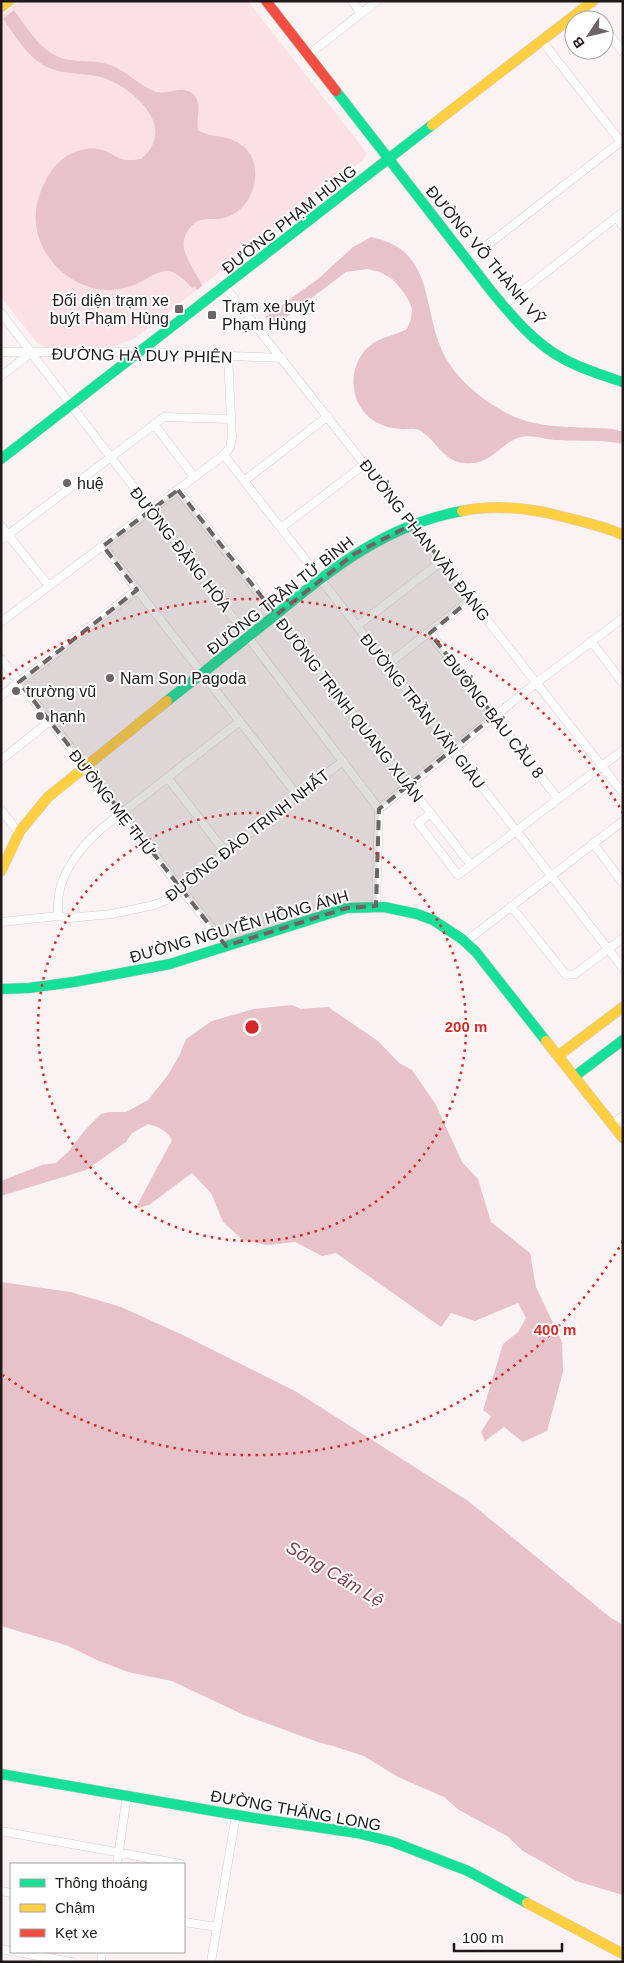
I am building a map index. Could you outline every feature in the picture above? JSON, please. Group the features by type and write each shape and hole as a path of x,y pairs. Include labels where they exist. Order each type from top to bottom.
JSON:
{"street":[{"name":"ĐƯỜNG VÕ THÀNH VỸ","path":"266,1 504,305 544,347 571,363 623,382"},
{"path":"352,1 361,14"},
{"path":"308,55 377,1"},
{"name":"ĐƯỜNG PHẠM HÙNG","path":"1,459 542,42 588,3"},
{"path":"614,40 623,52"},
{"path":"468,260 622,141 542,42"},
{"path":"504,305 623,212"},
{"path":"616,217 623,226"},
{"name":"ĐƯỜNG PHAN VĂN ĐÁNG","path":"225,287 623,793"},
{"name":"ĐƯỜNG ĐẶNG HÒA","path":"1,313 379,809"},
{"name":"ĐƯỜNG HÀ DUY PHIÊN","path":"1,352 138,352 282,358"},
{"path":"1,376 31,353"},
{"path":"1,622 178,490 224,454 230,447 232,437 228,357"},
{"path":"244,481 328,416"},
{"path":"1,540 164,417 230,419"},
{"path":"154,424 194,477"},
{"name":"ĐƯỜNG TRẦN VĂN GIÀU","path":"224,454 623,968"},
{"path":"280,528 365,464"},
{"name":"ĐƯỜNG TRỊNH QUANG XUÂN","path":"178,490 471,865"},
{"name":"ĐƯỜNG TRẦN TỬ BÌNH","path":"1,871 28,818 48,797 320,579 354,554 381,539 413,524 453,512 512,507 543,511 613,530 623,535"},
{"path":"1,526 48,586"},
{"path":"103,546 298,796"},
{"path":"356,626 442,561"},
{"path":"1,696 138,590"},
{"path":"387,665 472,599"},
{"path":"376,906 379,809 536,683 623,618"},
{"name":"ĐƯỜNG BÀU CẦU 8","path":"430,633 558,799"},
{"path":"591,641 623,683"},
{"name":"ĐƯỜNG MẸ THỨ","path":"1,659 226,946"},
{"path":"1,760 50,721"},
{"path":"58,916 57,897 60,886 77,855 96,834 240,722"},
{"name":"ĐƯỜNG TRỊNH QUANG XUÂN","path":"431,813 418,823 458,875 623,750"},
{"name":"ĐƯỜNG ĐÀO TRINH NHẤT","path":"1,922 58,916 69,918 112,914 154,905 172,898 225,852 343,761"},
{"path":"168,778 225,852"},
{"path":"1,810 19,833"},
{"path":"466,942 623,821"},
{"path":"593,843 623,883"},
{"name":"ĐƯỜNG NGUYỄN HỒNG ÁNH","path":"1,989 29,988 135,972 170,964 347,908 376,906 396,909 421,915 440,923 466,942 559,1055 623,1138"},
{"path":"511,906 566,975 575,974 623,938"},
{"path":"559,1055 623,1007"},
{"path":"575,1076 623,1040"},
{"path":"612,1124 623,1116"},
{"name":"ĐƯỜNG THĂNG LONG","path":"1,1774 236,1815 357,1833 412,1848 468,1871 623,1954"},
{"path":"117,1863 127,1795"},
{"path":"211,1962 236,1815"},
{"path":"1,1831 173,1863"},
{"path":"185,1922 216,1927"},
{"path":"22,1953 71,1962"}],"highlighted area":[{"path":"178,490 276,615 354,554 413,524 471,599 430,633 494,716 379,809 376,906 347,908 226,946 19,682 137,590 103,546"}],"shaded area":[{"path":"20,1 248,1 367,153 364,159 134,339 111,347 48,348 37,343 1,297 1,16"}],"water":[{"path":"14,10 37,41 51,53 69,60 105,63 156,92 189,91 198,102 198,130 209,135 237,142 252,157 255,178 252,191 246,203 230,216 221,219 197,221 185,236 184,249 186,256 202,286 197,290 195,287 192,288 178,275 168,271 159,272 134,285 119,289 102,290 85,286 70,278 46,254 39,238 36,221 37,204 44,183 57,164 72,153 84,149 102,150 126,160 141,159 151,147 155,136 154,124 141,102 119,85 107,79 91,75 67,73 51,69 37,61 21,44 3,19"},
{"path":"371,237 391,243 405,253 415,266 422,280 435,331 446,359 462,380 472,389 493,405 515,417 551,426 613,429 623,432 623,444 554,440 525,436 507,444 482,461 464,463 450,458 419,430 386,426 368,416 356,397 354,374 357,363 372,344 407,329 411,319 412,309 409,301 392,279 380,272 367,269 346,272 274,326 265,317 318,279 353,247"},
{"path":"292,1005 301,1009 328,1007 378,1041 399,1063 412,1070 436,1105 462,1162 478,1179 491,1222 530,1253 536,1287 562,1342 563,1372 547,1431 523,1442 504,1427 485,1441 481,1432 491,1416 483,1410 503,1344 518,1332 526,1318 518,1303 475,1321 451,1313 441,1327 336,1253 322,1256 295,1242 267,1245 243,1240 223,1222 211,1193 192,1173 149,1205 135,1209 172,1140 165,1131 159,1128 148,1124 132,1133 126,1142 86,1170 1,1196 1,1181 42,1165 56,1163 101,1114 126,1112 148,1100 168,1075 186,1039 212,1021 254,1009"},
{"name":"Sông Cẩm Lệ","path":"1,1282 70,1292 121,1307 185,1336 295,1391 468,1501 611,1618 623,1625 623,1895 576,1881 523,1851 507,1836 459,1810 444,1797 398,1777 364,1756 318,1742 244,1715 172,1681 128,1672 66,1645 1,1626"}],"traffic: fast":[{"path":"336,91 492,292 524,328 551,352 569,362 623,382"},
{"path":"1,459 432,125"},
{"path":"167,701 339,565 384,538 408,527 462,511"},
{"path":"1,989 29,988 74,982 170,964 347,908 384,907 417,914 433,920 462,939 476,952 546,1041"},
{"path":"575,1076 623,1040"},
{"path":"1,1774 254,1818 357,1833 393,1842 468,1871 527,1903"}],"traffic: slow":[{"path":"1,7 9,1"},
{"path":"432,125 593,1"},
{"path":"462,511 501,507 526,509 609,529 623,535"},
{"path":"1,871 20,831 48,797 167,701"},
{"path":"559,1055 623,1007"},
{"path":"546,1041 623,1138"},
{"path":"527,1903 623,1954"}],"traffic: jam":[{"path":"266,1 336,91"}],"place":[{"name":"Đối diện trạm xe buýt Phạm Hùng","path":"179,309"},
{"name":"Trạm xe buýt Phạm Hùng","path":"212,315"},
{"name":"huệ","path":"67,483"},
{"name":"Nam Son Pagoda","path":"110,678"},
{"name":"trường vũ","path":"16,691"},
{"name":"hạnh","path":"40,716"}]}
